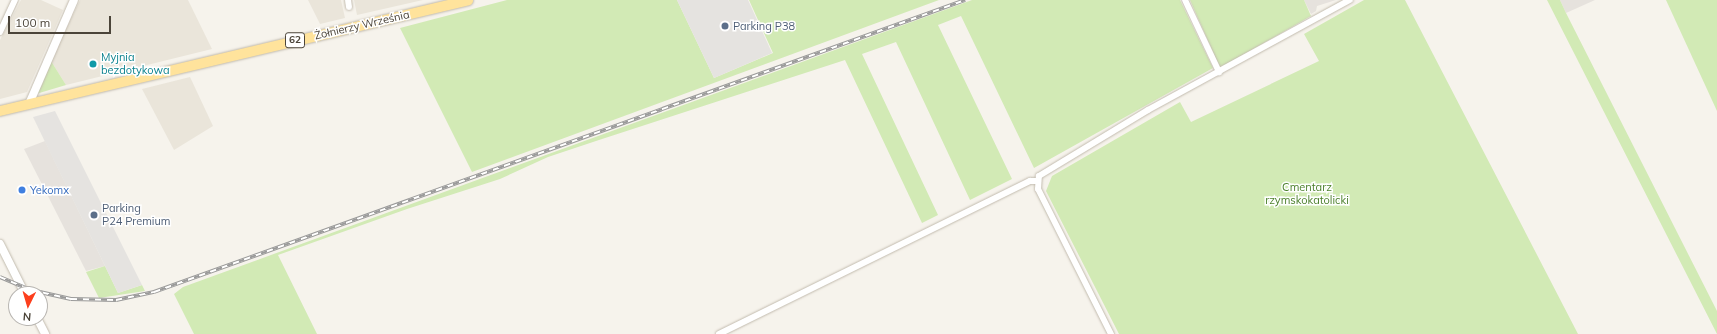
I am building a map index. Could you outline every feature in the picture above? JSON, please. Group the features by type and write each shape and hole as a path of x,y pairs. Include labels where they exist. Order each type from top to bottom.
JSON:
{"main road":[{"name":"Żołnierzy Września","path":"0,111 468,0"}],"street":[{"path":"0,32 15,0"},
{"path":"29,104 74,0"},
{"path":"348,0 349,7"},
{"path":"1185,0 1219,72"},
{"path":"1111,334 1038,189 1037,181 1042,173 1219,72 1350,0"},
{"path":"719,334 1030,181 1037,181"},
{"path":"0,244 21,286"}],"shaded area":[{"path":"21,0 41,0 63,10 27,92 0,99 0,40"},
{"path":"80,0 188,0 212,49 66,85 51,61"},
{"path":"308,0 341,0 345,18 320,24"},
{"path":"354,0 423,0 357,15"},
{"name":"Parking P38","path":"677,0 748,0 772,53 714,78"},
{"path":"1304,0 1336,0 1317,6 1316,11 1311,14"},
{"path":"1560,0 1595,0 1566,13"},
{"path":"190,77 213,126 174,150 142,89"},
{"name":"Parking P24 Premium","path":"55,111 142,285 118,293 33,117"},
{"path":"45,141 105,266 86,271 24,149"}],"green space":[{"path":"507,0 677,0 714,78 773,53 749,0 939,0 472,172 400,28"},
{"path":"972,0 1180,0 1213,68 1034,168 961,16 938,25 1012,179 970,200 896,42 862,54 938,215 922,223 845,60 548,157 500,179 407,209 278,255 317,334 194,334 174,294 183,287"},
{"path":"1190,0 1304,0 1311,16 1220,68"},
{"name":"Cmentarz rzymskokatolicki","path":"1364,0 1405,0 1578,334 1119,334 1046,191 1052,176 1180,102 1191,122 1319,61 1304,34"},
{"path":"1547,0 1560,0 1717,311 1717,334"},
{"path":"1666,0 1717,0 1717,111"},
{"path":"51,61 66,85 36,94"},
{"path":"105,266 118,293 142,285 145,291 99,298 86,272"}],"railway":[{"path":"0,277 31,290 71,299 116,300 154,292 965,0"}],"place":[{"name":"Parking P38","path":"725,26"},
{"name":"Myjnia bezdotykowa","path":"93,64"},
{"name":"Yekomx","path":"22,190"},
{"name":"Parking P24 Premium","path":"94,215"}]}
